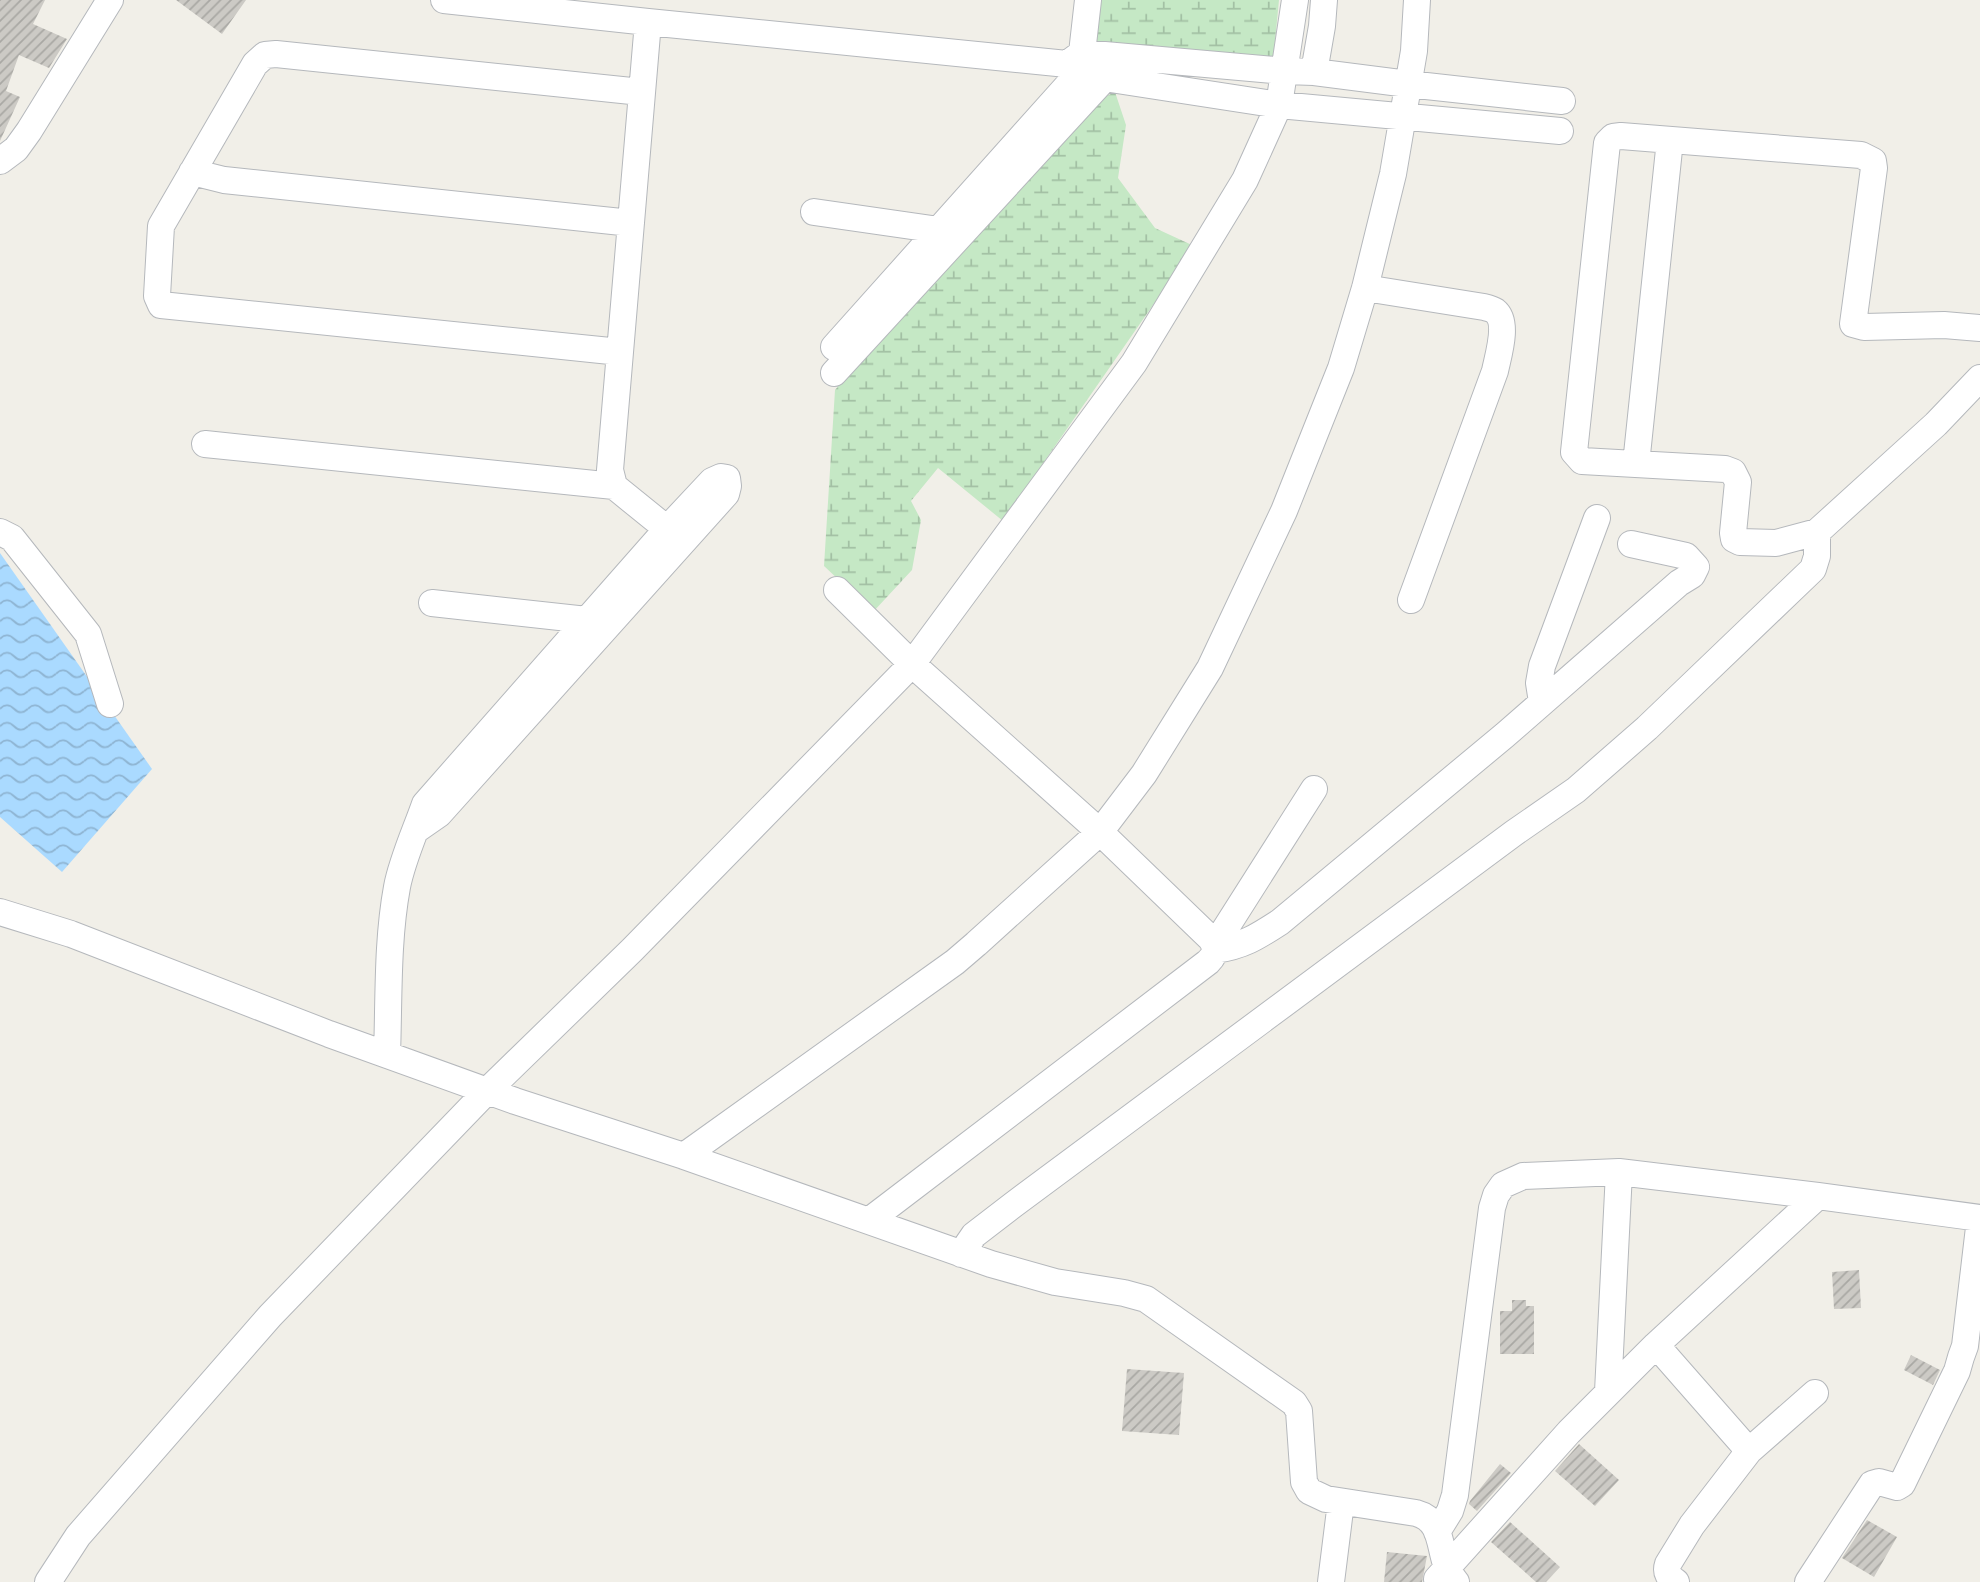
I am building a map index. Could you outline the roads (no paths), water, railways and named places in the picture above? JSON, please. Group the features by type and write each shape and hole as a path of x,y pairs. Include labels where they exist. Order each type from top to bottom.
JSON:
{"street":[{"path":"0,162 16,149 29,131 110,0"},
{"path":"444,0 1076,64 1314,72 1562,101"},
{"path":"947,236 1076,64 1088,0"},
{"path":"48,1582 78,1536 270,1316 487,1091 632,950 912,664 1135,363 1245,180 1279,105 1295,0"},
{"path":"1314,72 1324,0"},
{"path":"684,1156 955,962 1100,832 1144,774 1210,668 1294,487 1341,368 1365,288 1393,174 1414,51 1417,0"},
{"path":"614,486 610,470 648,22"},
{"path":"620,352 161,305 156,296 161,226 255,64 265,55 642,92"},
{"path":"1076,64 1105,78 1279,105 1560,131"},
{"path":"827,367 947,236 1105,78"},
{"path":"1980,328 1944,325 1864,327 1853,324 1874,168 1872,161 1861,155 1621,136 1613,137 1607,143 1574,452 1582,461 1725,469 1733,472 1738,482 1734,539 1740,542 1776,543 1817,532 1936,424 1980,378"},
{"path":"1636,464 1670,140"},
{"path":"192,173 224,180 631,223"},
{"path":"814,212 947,236"},
{"path":"1365,288 1484,307 1495,311 1501,320 1502,332 1495,371 1411,600"},
{"path":"205,444 614,486 667,529"},
{"path":"387,1055 391,941 398,885 416,830 425,804 667,529 712,481 721,477 727,478 726,494 439,814 416,830"},
{"path":"1542,702 1539,684 1542,666 1597,518"},
{"path":"0,532 12,538 88,634 110,704"},
{"path":"961,1254 974,1235 1013,1205 1514,833 1576,790 1647,728 1812,569 1817,556 1817,532"},
{"path":"1215,948 1236,947 1255,939 1280,922 1679,583 1692,575 1696,567 1686,556 1631,544"},
{"path":"837,590 912,664 1100,832 1211,939 1215,948"},
{"path":"432,603 587,620"},
{"path":"870,1220 1208,962 1314,789"},
{"path":"0,912 71,934 487,1091 684,1156 961,1254 1031,1277 1146,1299 1294,1403 1299,1411 1304,1482 1309,1491 1316,1496 1341,1502 1425,1516 1433,1523 1446,1578"},
{"path":"1608,1392 1619,1172"},
{"path":"1437,1532 1450,1511 1455,1495 1492,1208 1503,1185 1523,1176 1619,1172 1980,1219 1965,1346 1957,1371 1902,1483 1897,1487 1879,1482 1872,1484 1808,1582"},
{"path":"1446,1578 1473,1537 1569,1432 1656,1345 1818,1196"},
{"path":"1656,1345 1749,1451"},
{"path":"1676,1582 1666,1569 1692,1525 1749,1451 1815,1394"},
{"path":"1331,1582 1341,1502"}],"water":[{"path":"0,553 152,769 62,872 0,817"}]}
